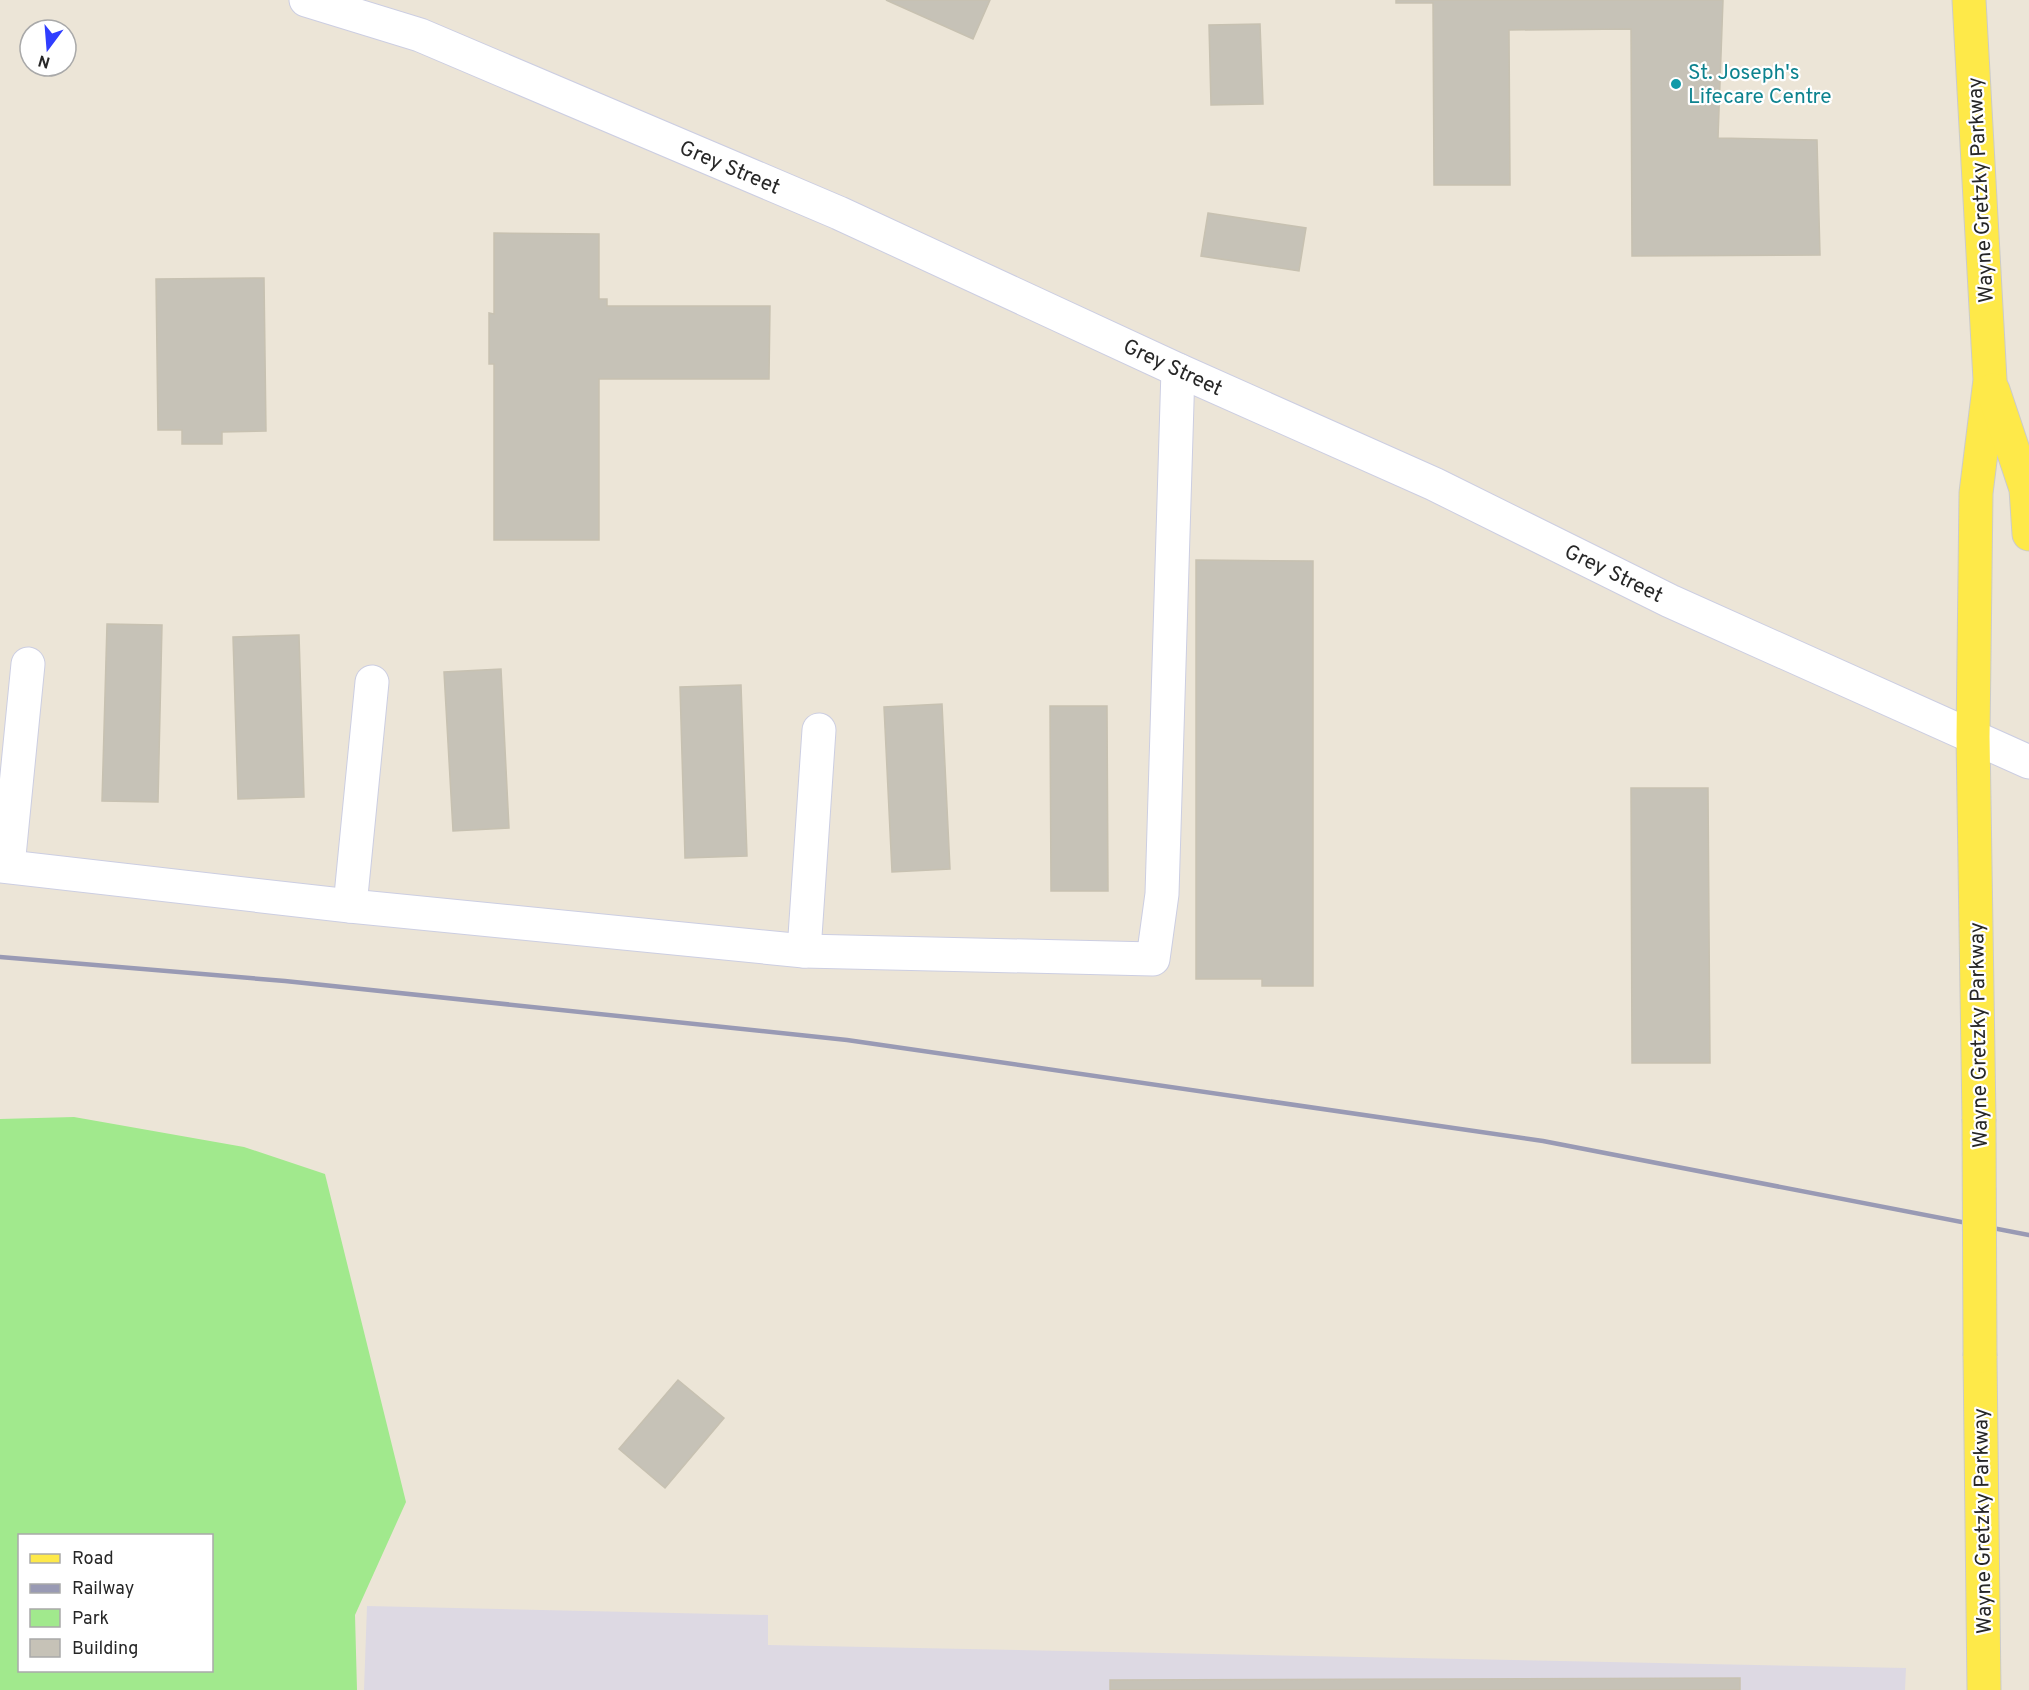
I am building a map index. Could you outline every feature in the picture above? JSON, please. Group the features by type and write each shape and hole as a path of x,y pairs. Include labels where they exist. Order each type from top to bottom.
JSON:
{"main road":[{"name":"Wayne Gretzky Parkway","path":"1969,0 1990,380 1976,493 1973,737 1984,1690"},
{"name":"Wayne Gretzky Parkway","path":"1990,380 2026,489 2029,534"}],"street":[{"name":"Grey Street","path":"306,0 420,35 840,213 1178,370 1434,484 1670,601 2029,762"},
{"path":"28,664 4,866 350,906 804,951 1154,959 1162,894 1178,370"},
{"path":"350,906 372,682"},
{"path":"804,951 819,730"}],"shaded area":[{"path":"367,1606 768,1615 768,1645 1906,1668 1905,1690 364,1690"}],"green space":[{"path":"74,1117 244,1147 325,1174 406,1502 355,1615 357,1690 0,1690 0,1119"}],"building":[{"path":"886,0 990,0 973,39"},
{"name":"St. Joseph's Lifecare Centre","path":"1396,0 1723,0 1718,138 1817,140 1820,255 1632,256 1631,29 1509,30 1510,185 1434,185 1433,3 1396,3"},
{"path":"1260,24 1263,104 1211,105 1209,25"},
{"path":"1208,213 1306,228 1299,271 1201,256"},
{"path":"494,233 599,234 599,299 607,299 607,306 770,306 769,379 599,379 599,540 494,540 494,364 489,364 489,313 494,314"},
{"path":"264,278 266,431 222,432 222,444 182,444 182,430 158,430 156,279"},
{"path":"1196,560 1313,561 1313,986 1262,986 1262,979 1196,979"},
{"path":"107,624 162,625 158,802 102,801"},
{"path":"299,635 304,797 238,799 233,637"},
{"path":"501,669 509,828 453,831 444,672"},
{"path":"741,685 747,856 685,858 680,687"},
{"path":"942,704 950,869 892,872 884,707"},
{"path":"1050,706 1107,706 1108,891 1051,891"},
{"path":"1631,788 1708,788 1710,1063 1632,1063"},
{"path":"678,1380 724,1418 665,1488 619,1449"},
{"path":"1740,1678 1740,1690 1110,1690 1110,1680"}],"railway":[{"path":"0,957 285,981 847,1040 1543,1141 2029,1235"}],"place":[{"name":"St. Joseph's Lifecare Centre","path":"1676,84"}]}
